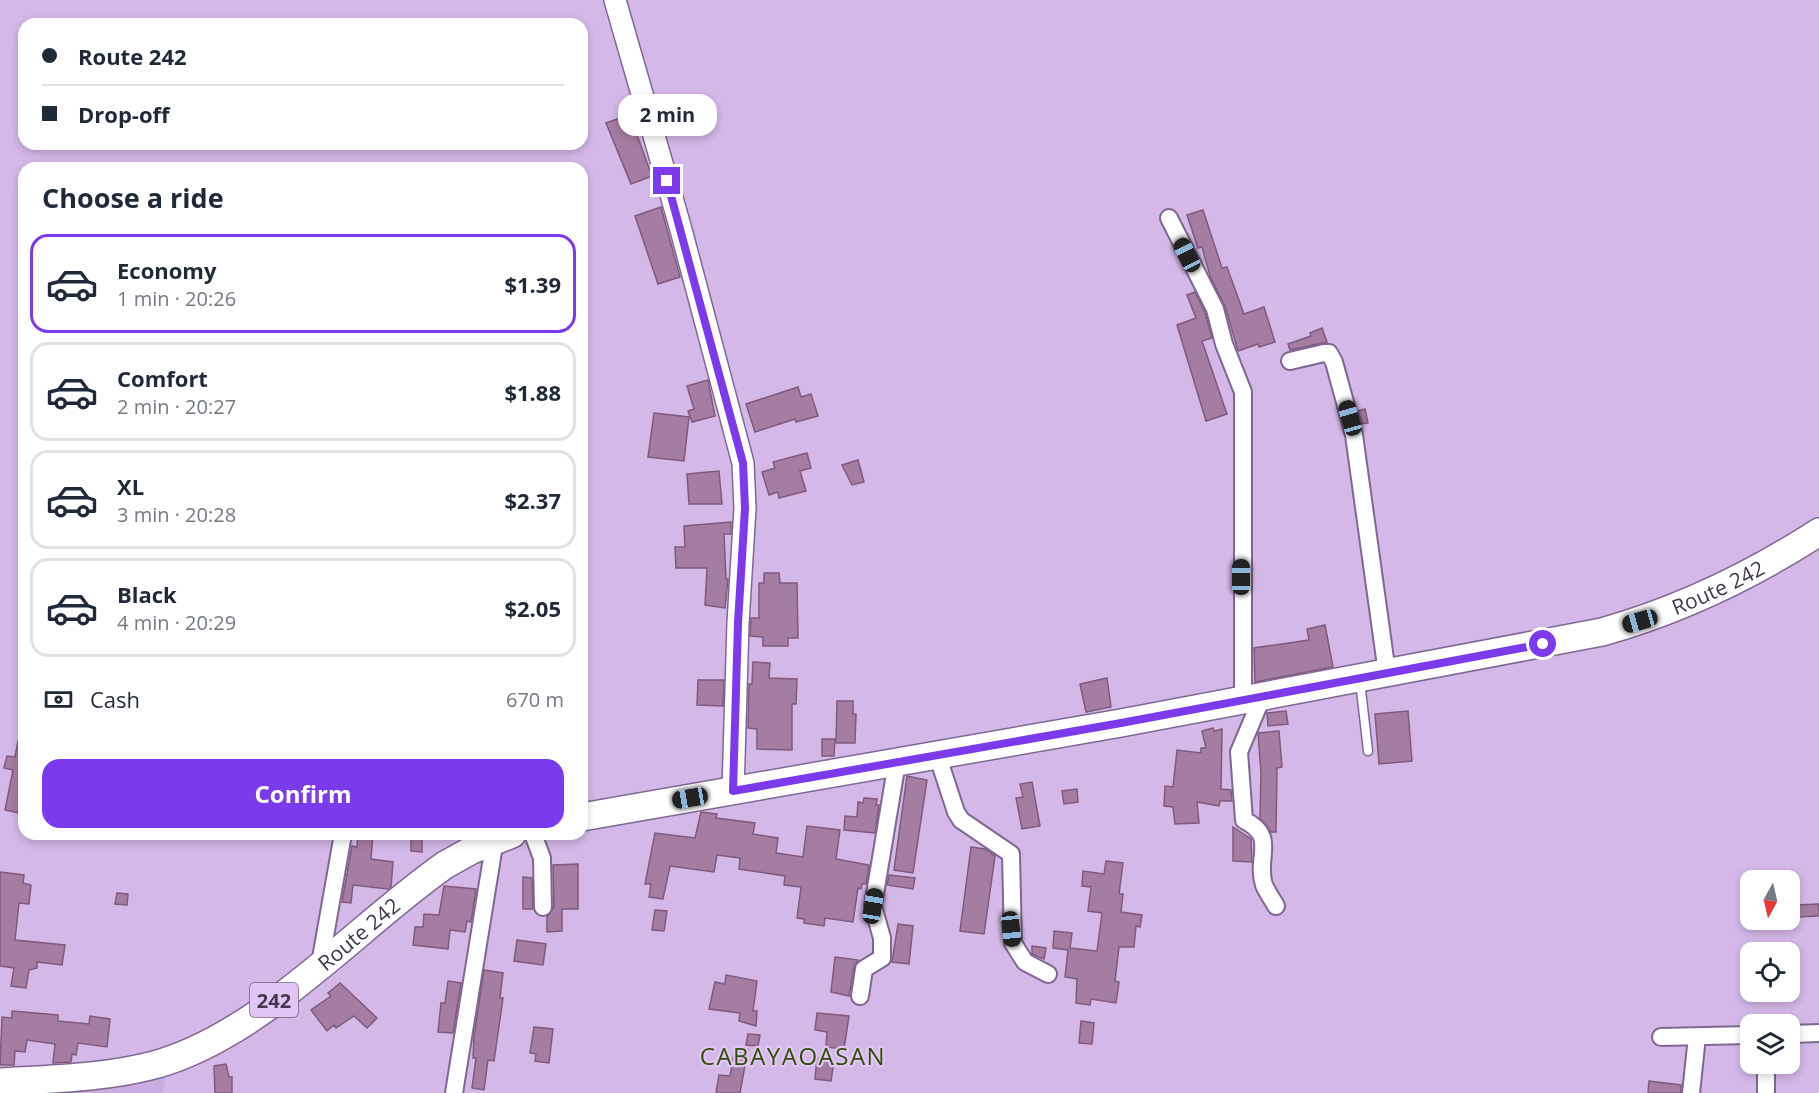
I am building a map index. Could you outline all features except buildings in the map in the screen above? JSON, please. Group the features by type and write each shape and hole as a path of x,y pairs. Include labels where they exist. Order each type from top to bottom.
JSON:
{"main road":[{"name":"Route 242","path":"588,816 1121,723 1575,638 1640,621 1746,576 1819,532"},
{"name":"Route 242","path":"0,1082 65,1082 153,1065 184,1055 239,1027 422,881 488,841"}],"street":[{"path":"615,0 680,226 743,463 745,508 738,623 733,791"},
{"path":"1169,218 1215,309 1224,344 1243,392 1253,697 1241,743 1241,802 1244,820 1257,827 1263,837 1264,885 1276,906"},
{"path":"1290,361 1324,353 1329,354 1334,362 1354,435 1387,673"},
{"path":"942,753 956,812 961,820 1011,854 1013,942 1025,962 1048,974"},
{"path":"860,996 864,969 882,958 882,938 873,906 897,762"},
{"path":"320,964 342,840"},
{"path":"535,840 542,858 543,906"},
{"path":"454,1093 488,841"},
{"path":"1800,1034 1819,1033"},
{"path":"1661,1037 1740,1035"},
{"path":"1691,1093 1696,1037"},
{"path":"1766,1074 1766,1093"}],"lane":[{"path":"1359,678 1368,751"}],"shaded area":[{"path":"166,1078 163,1093 1,1093"}],"district":[{"name":"CABAYAOASAN","path":"793,1055"}],"route":[{"path":"667,181 743,463 745,508 738,623 733,791 1121,723 1543,644"}]}
